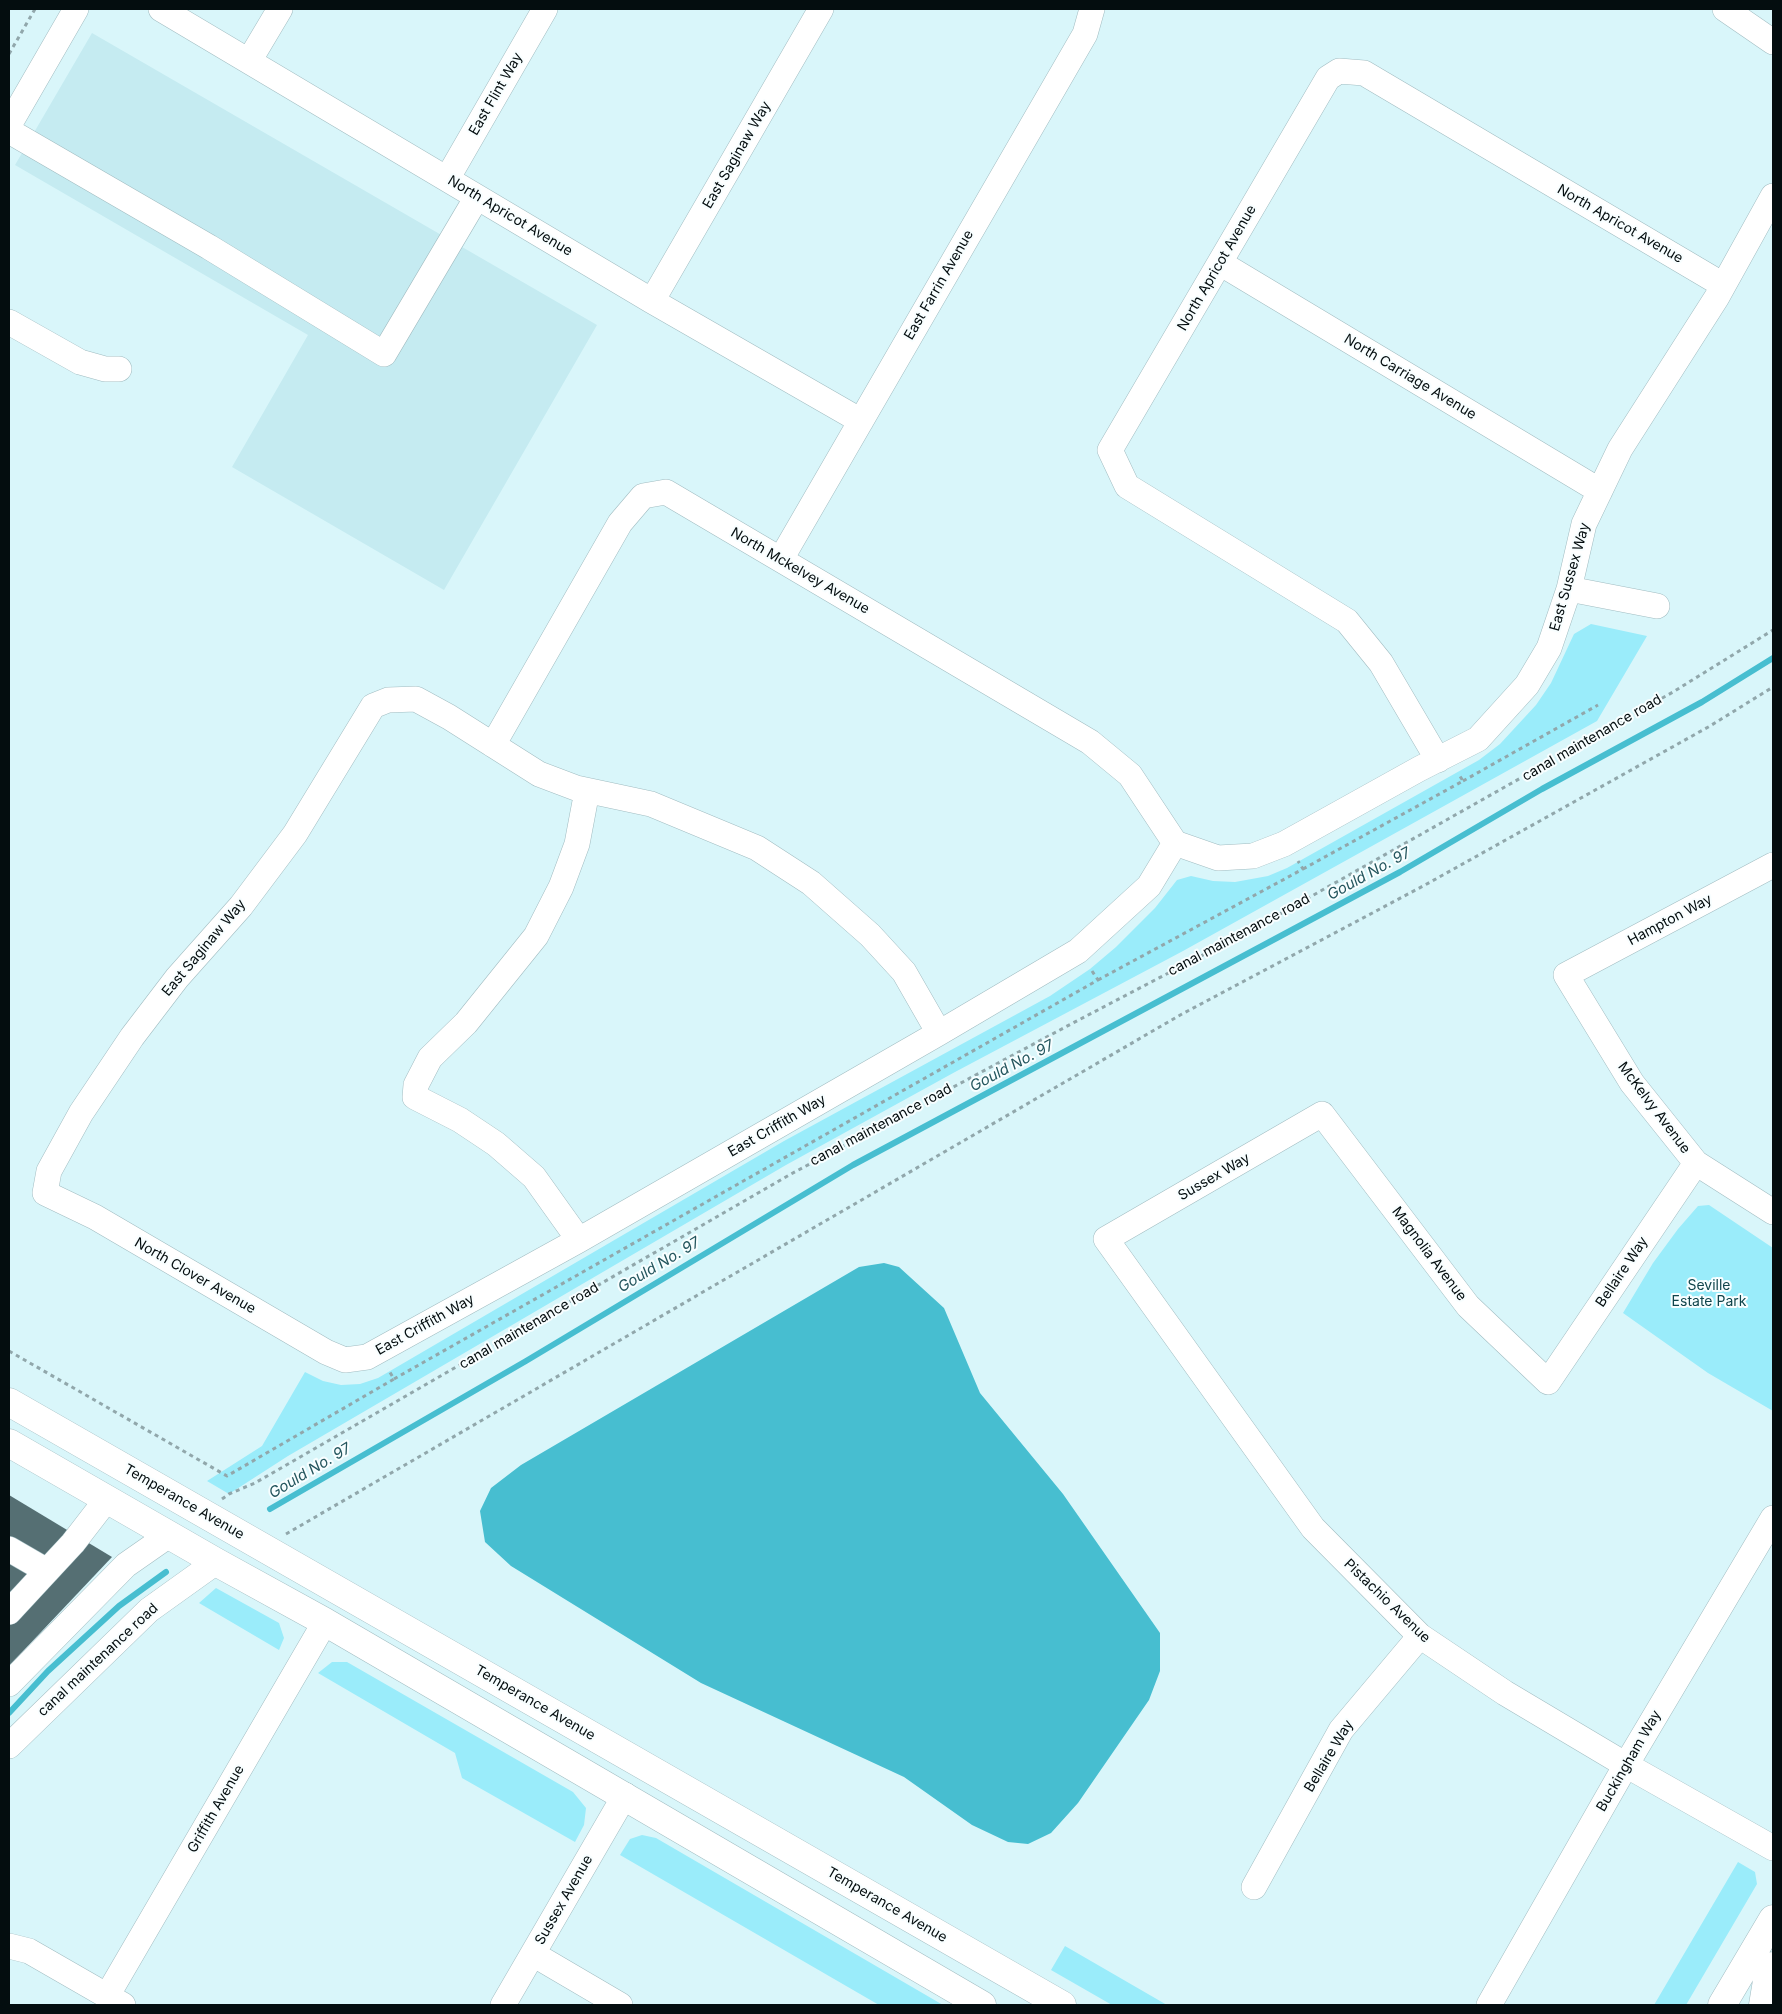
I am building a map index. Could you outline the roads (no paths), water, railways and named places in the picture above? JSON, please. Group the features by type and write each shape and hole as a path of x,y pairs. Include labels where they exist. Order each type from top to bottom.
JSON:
{"main road":[{"name":"Temperance Avenue","path":"9,1402 1062,2005"},
{"path":"9,1443 625,1795 982,2005"},
{"path":"325,1622 347,1616 360,1618 489,1692 522,1695"},
{"path":"1722,2005 1773,1919"},
{"path":"1763,2005 1768,1975 1773,1966"}],"street":[{"path":"9,125 76,9"},
{"name":"North Apricot Avenue","path":"161,9 652,301 861,421"},
{"path":"250,61 280,9"},
{"name":"East Flint Way","path":"447,179 545,9"},
{"name":"East Saginaw Way","path":"652,301 822,9"},
{"name":"East Farrin Avenue","path":"781,559 1085,34 1092,9"},
{"path":"1725,9 1773,42"},
{"name":"North Apricot Avenue","path":"1442,757 1381,663 1347,621 1126,486 1110,450 1328,78 1339,71 1364,73 1723,285"},
{"path":"9,131 209,247 384,354 478,197"},
{"name":"East Sussex Way","path":"1175,843 1218,858 1252,856 1287,842 1478,739 1527,685 1549,648 1569,589 1584,524 1620,449 1723,285 1773,196"},
{"name":"North Carriage Avenue","path":"1220,263 1600,491"},
{"path":"9,322 80,362 105,369 119,369"},
{"name":"North Mckelvey Avenue","path":"493,745 620,523 643,496 666,492 1090,742 1130,775 1175,843"},
{"path":"1569,589 1657,606"},
{"name":"East Saginaw Way","path":"44,1193 49,1171 82,1113 132,1037 177,978 241,906 295,834 373,706 388,700 416,699 493,745"},
{"path":"493,745 538,774 576,788 651,804 757,848 812,883 870,935 904,972 940,1033"},
{"path":"579,1240 534,1177 496,1144 460,1120 415,1097 416,1085 430,1058 466,1023 536,936 561,887 577,844 587,790"},
{"name":"East Criffith Way","path":"345,1360 367,1357 377,1352 579,1240 940,1033 1078,951 1149,886 1175,843"},
{"name":"Hampton Way","path":"1566,975 1773,865"},
{"name":"McKelvy Avenue","path":"1566,975 1632,1083 1696,1163 1773,1212"},
{"name":"Sussex Way","path":"1106,1239 1322,1114"},
{"name":"Magnolia Avenue","path":"1322,1114 1468,1306 1548,1382"},
{"name":"Bellaire Way","path":"1548,1382 1696,1163"},
{"name":"North Clover Avenue","path":"44,1193 95,1217 326,1352 345,1360"},
{"name":"Pistachio Avenue","path":"1106,1239 1313,1528 1420,1636 1505,1693 1626,1765 1773,1848"},
{"path":"13,1601 47,1571 73,1543 107,1499"},
{"name":"Buckingham Way","path":"1489,2005 1626,1765 1773,1518"},
{"path":"9,1684 126,1565 169,1535"},
{"path":"9,1549 47,1571"},
{"name":"canal maintenance road","path":"9,1746 149,1610 216,1562"},
{"name":"Griffith Avenue","path":"115,2000 325,1622"},
{"name":"Bellaire Way","path":"1254,1887 1342,1730 1420,1636"},
{"name":"Sussex Avenue","path":"503,2005 625,1795"},
{"path":"9,1946 29,1951 115,2000"},
{"path":"533,1954 620,2005"}],"waterway":[{"name":"Gould No. 97","path":"270,1509 526,1361 853,1165 1400,872 1542,789 1702,702 1773,658"},
{"name":"Gould No. 97","path":"9,1713 48,1671 119,1606 166,1572"}],"park label":[{"name":"Seville Estate Park","path":"1709,1294"}]}
